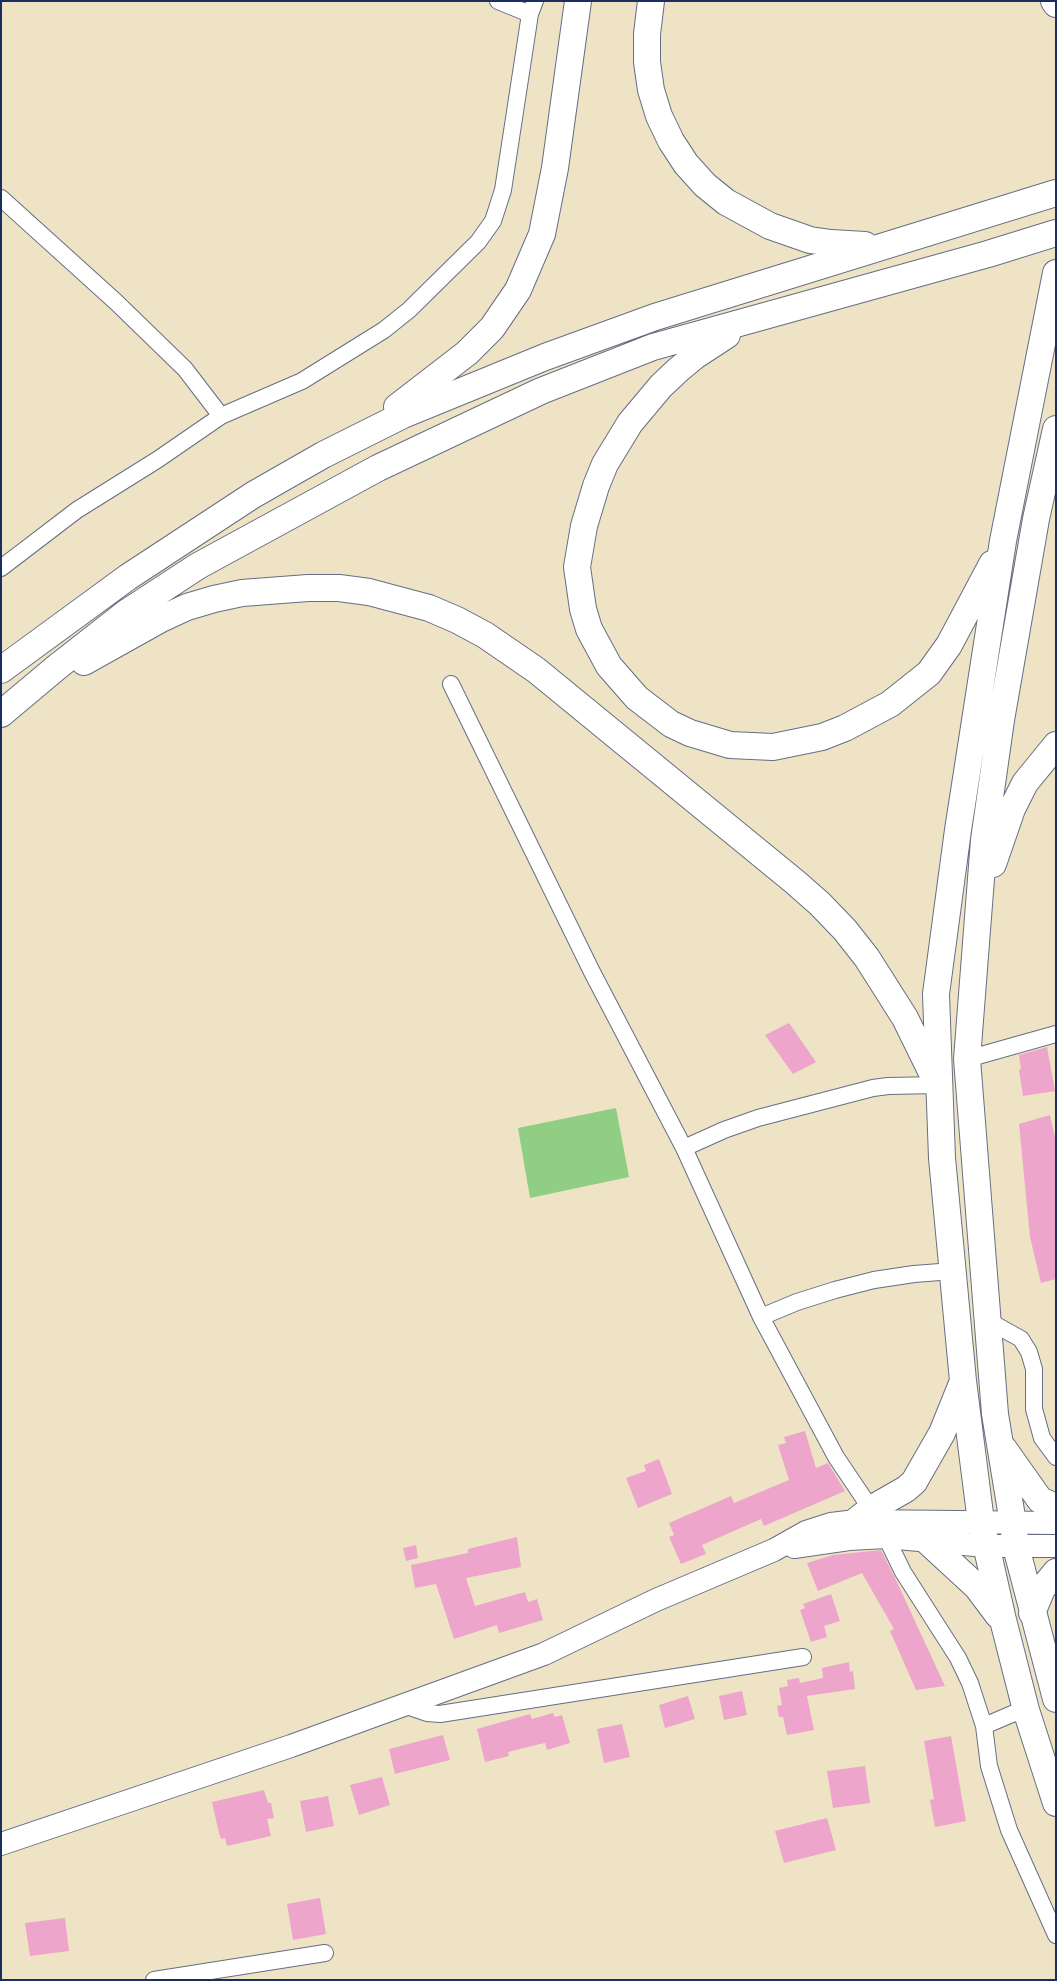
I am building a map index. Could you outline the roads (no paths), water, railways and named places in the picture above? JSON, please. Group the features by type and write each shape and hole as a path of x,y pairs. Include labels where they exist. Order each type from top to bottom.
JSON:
{"highway":[{"path":"360,436 467,353 492,328 518,290 542,234 555,168 578,1"},
{"path":"651,1 646,62 651,90 659,116 671,141 686,164 705,185 726,202 750,217 790,234 810,240 853,245 896,242"},
{"path":"1,670 68,620 190,535 281,478 360,436 447,396 600,336 702,302 1056,193"},
{"path":"1,714 25,696 91,639 161,589 258,532 378,468 540,391 653,347 988,254 1056,233"},
{"path":"1056,273 1003,541 958,830 936,994 942,1158 963,1381 983,1534 1026,1710 1056,1803"},
{"path":"756,318 695,356 672,375 645,404 630,422 609,457 589,506 577,567 583,608 589,629 609,666 636,698 671,724 690,733 730,745 773,747 814,739 845,728 890,704 929,672 949,645 974,601 1003,541"},
{"path":"1056,429 1036,519 1001,720 984,840 967,1059 987,1320 1000,1443 1015,1535 1032,1613 1056,1699"},
{"path":"25,696 161,619 187,607 214,598 242,593 308,588 346,589 400,598 450,617 485,635 536,670 820,904 845,930 877,973 905,1018 939,1085"},
{"path":"978,913 1012,809 1025,783 1056,745"},
{"path":"863,1515 906,1489 914,1482 942,1433 963,1381"},
{"path":"1000,1443 1040,1500 1056,1507"},
{"path":"926,1540 977,1587 1003,1620"},
{"path":"1032,1613 1042,1589 1056,1572"}],"main road":[{"path":"1,1844 291,1746 544,1654 656,1600 774,1550 806,1532 831,1524 863,1515 983,1534 1015,1535 1056,1546"},
{"path":"1015,1535 1056,1523"},
{"path":"774,1550 849,1539 886,1537 926,1540 983,1534"}],"street":[{"path":"1,568 77,510 157,460 221,416 302,381 384,330 409,310 478,242 493,221 503,190 533,8 498,1"},
{"path":"1,198 116,302 185,369 221,416"},
{"path":"451,684 592,972 684,1148 760,1317 836,1457 863,1515"},
{"path":"967,1059 1056,1034"},
{"path":"684,1148 724,1130 758,1118 873,1088 939,1085"},
{"path":"760,1317 798,1302 874,1280 953,1271"},
{"path":"987,1320 1021,1340 1029,1352 1034,1369 1034,1409 1049,1435 1056,1457"},
{"path":"886,1537 903,1572 958,1658 970,1683 984,1726 989,1766 1009,1830 1056,1935"},
{"path":"404,1705 427,1713 440,1714 803,1657"},
{"path":"984,1726 1026,1710"},
{"path":"154,1980 325,1954"}]}
